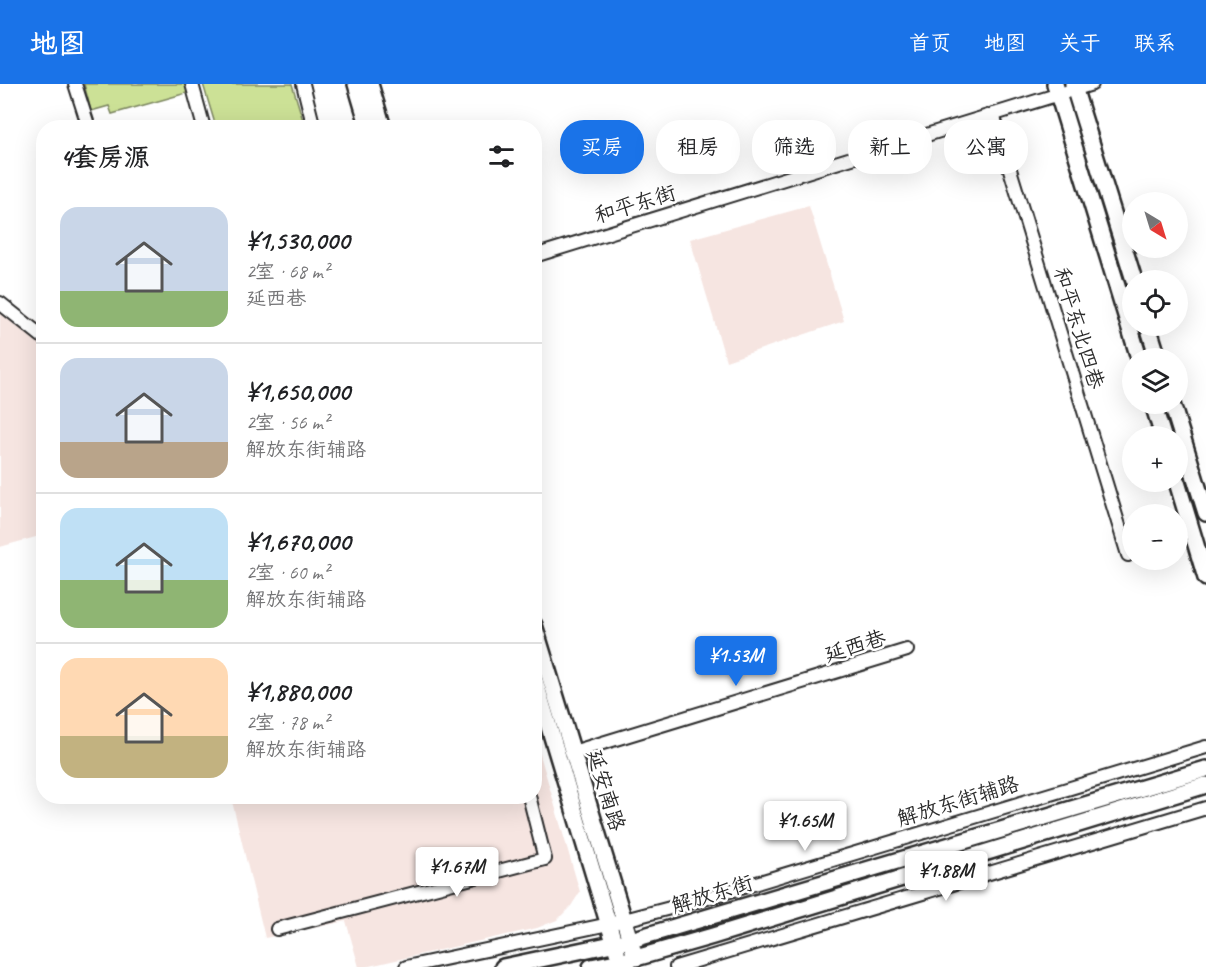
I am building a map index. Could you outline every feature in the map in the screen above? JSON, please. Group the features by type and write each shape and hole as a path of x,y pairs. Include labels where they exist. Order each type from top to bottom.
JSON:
{"main road":[{"path":"356,84 367,120"},
{"path":"370,84 381,120"},
{"path":"1074,87 1131,270"},
{"path":"1057,89 1136,348"},
{"path":"1175,414 1206,513"},
{"path":"1180,492 1206,578"},
{"name":"延安南路","path":"542,651 573,752 616,923 615,945 620,964"},
{"name":"延安南路","path":"542,701 616,923 631,940 637,963"},
{"name":"解放东街","path":"503,967 615,945 1206,769"},
{"name":"解放东街","path":"591,967 637,963 1206,785"}],"street":[{"path":"75,84 86,120"},
{"path":"192,84 202,120"},
{"path":"303,84 312,120"},
{"name":"和平东街","path":"542,254 993,114 1057,89 1092,84"},
{"name":"和平东北四巷","path":"993,114 1122,535"},
{"path":"0,303 36,332"},
{"name":"延西巷","path":"573,752 907,650"},
{"name":"解放东街辅路","path":"406,967 616,923 697,901 1206,747"},
{"path":"277,930 545,859 531,804"},
{"path":"676,967 1206,807"}],"shaded area":[{"path":"809,206 844,321 726,361 690,239"},
{"path":"0,295 36,321 36,537 0,547"},
{"path":"542,761 580,892 571,906 557,920 537,928 365,967 359,967 346,921 265,938 233,804 542,804"}],"green space":[{"path":"84,84 188,84 190,92 112,114 109,106 91,111"},
{"path":"203,84 292,84 303,120 214,120"}]}
